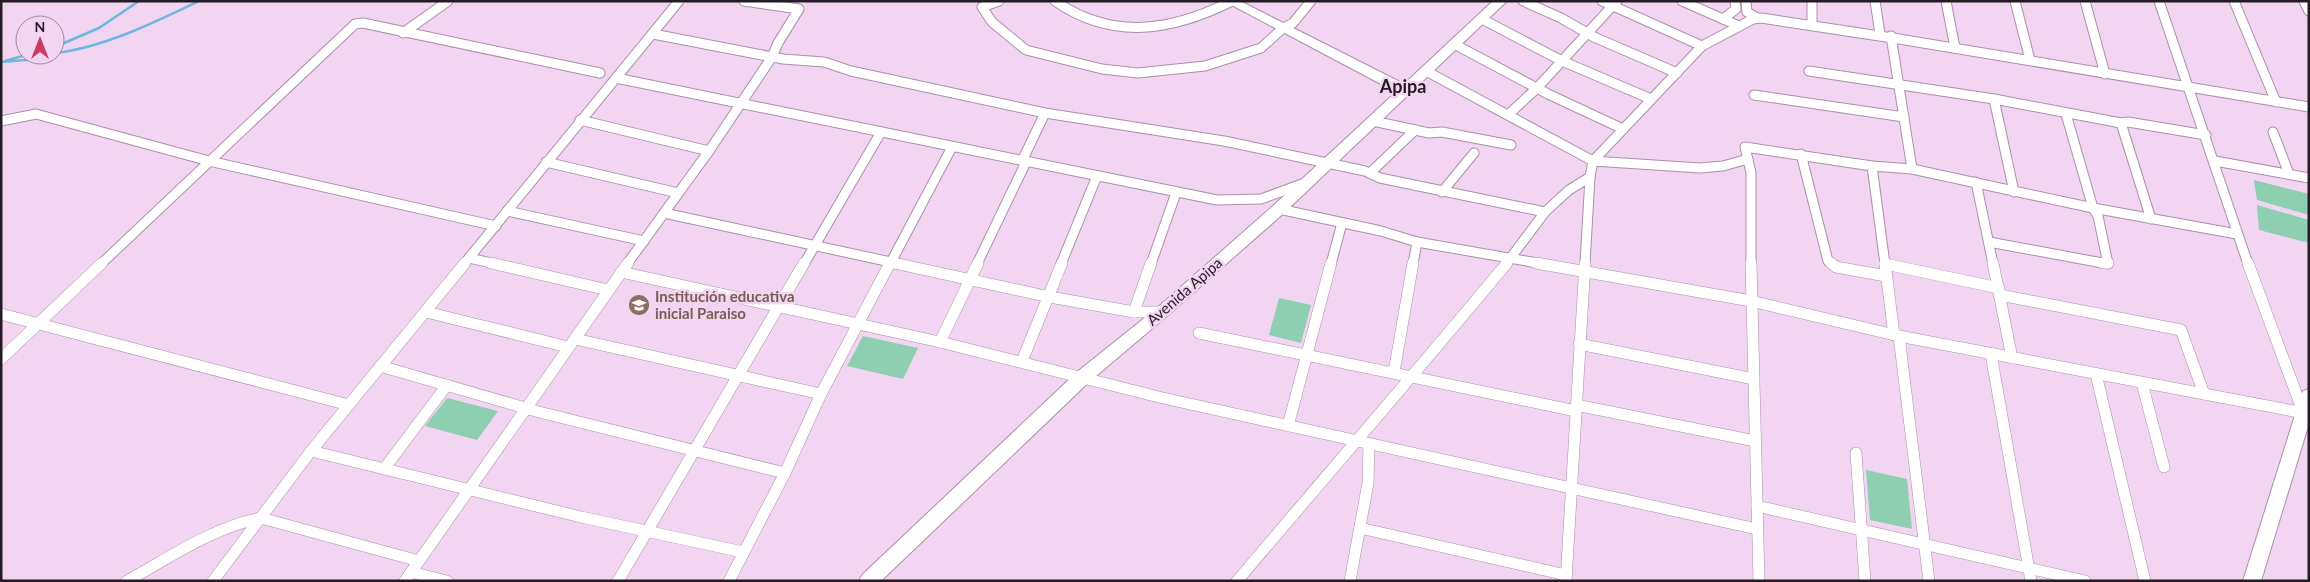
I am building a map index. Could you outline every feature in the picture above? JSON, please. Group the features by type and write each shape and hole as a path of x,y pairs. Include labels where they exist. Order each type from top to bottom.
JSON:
{"street":[{"path":"403,32 448,1"},
{"path":"213,581 311,451 679,1"},
{"path":"447,581 408,576 608,290 709,150 772,57 778,43 799,10 744,1"},
{"path":"999,1 982,7 992,22 1026,50 1102,69 1154,72 1205,66 1261,48 1282,29 1293,22 1311,1"},
{"path":"1055,1 1064,9 1090,20 1128,27 1144,27 1170,26 1191,21 1207,15 1231,1 1282,29 1404,90"},
{"name":"Avenida Apipa","path":"868,581 1083,377 1162,312 1279,208 1501,1"},
{"path":"1523,1 1677,73"},
{"path":"1602,1 1615,4 1702,46"},
{"path":"1682,1 1739,26"},
{"path":"1723,20 1736,10 1735,1"},
{"path":"1746,1 1747,12 1757,18 1880,34 2309,108"},
{"path":"1812,1 1812,25"},
{"path":"1876,1 1880,34"},
{"path":"1946,1 1954,48"},
{"path":"2015,1 2030,60"},
{"path":"2084,1 2105,74"},
{"path":"2159,1 2215,161 2237,234 2304,413"},
{"path":"2234,1 2276,102"},
{"path":"2304,1 2309,11"},
{"path":"1509,114 1537,88 1615,4"},
{"path":"1360,528 1566,578 1579,344 1590,177 1593,161 1702,46 1757,18"},
{"path":"1482,19 1562,61 1651,99"},
{"path":"1,360 355,24 362,23 600,73"},
{"path":"653,34 794,61 824,62 851,71 1045,113 1224,141 1370,173 1380,178 1442,192 1545,212"},
{"path":"1891,36 1912,169"},
{"path":"1454,44 1537,88 1623,129"},
{"path":"1426,71 1509,114 1593,161 1700,168 1723,166 1748,160"},
{"path":"1809,71 1994,99 2066,114 2206,135"},
{"path":"616,78 1217,200 1255,202 1275,196 1307,182"},
{"path":"1754,95 1904,117"},
{"path":"1994,99 2014,192"},
{"path":"940,342 1045,113"},
{"path":"1,121 36,114 209,161 496,226"},
{"path":"1989,242 2108,264 2098,216 2093,208 2066,114"},
{"path":"580,120 709,150"},
{"path":"1373,121 1415,130 1482,138 1511,146"},
{"path":"2122,123 2151,219"},
{"path":"1370,173 1415,130"},
{"path":"618,581 696,452 882,132"},
{"path":"2273,132 2290,174"},
{"path":"728,581 785,473 821,394 952,147"},
{"path":"1759,581 1750,173 1745,147 1872,166 1912,169 2093,208 2237,234"},
{"path":"1442,192 1474,153"},
{"path":"1801,154 1828,261 1836,267 1886,276"},
{"path":"2215,161 2309,178"},
{"path":"546,162 678,193"},
{"path":"1872,166 1929,581"},
{"path":"1022,362 1098,176"},
{"path":"1241,579 1355,440 1413,376 1510,259 1545,212 1568,190 1590,177"},
{"path":"1976,182 2012,358"},
{"path":"1134,312 1176,193"},
{"path":"1279,208 1417,242 1752,301 1896,336 2304,413"},
{"path":"507,211 644,241"},
{"path":"664,213 892,261 1050,297 1134,312 1162,312"},
{"path":"1288,426 1342,223"},
{"path":"1394,372 1417,242"},
{"path":"470,258 608,290"},
{"path":"1885,264 1999,292 2181,330 2204,394"},
{"path":"621,272 778,308 940,342 1163,398 1757,529"},
{"path":"426,312 821,394"},
{"path":"1,314 349,405"},
{"path":"1199,332 1576,408 1755,441"},
{"path":"1579,344 1754,379"},
{"path":"1991,354 2031,581"},
{"path":"380,366 696,452 785,473"},
{"path":"2096,374 2145,581"},
{"path":"2142,383 2164,467"},
{"path":"384,469 447,384"},
{"path":"2252,581 2309,396"},
{"path":"1350,581 1368,483 1369,444"},
{"path":"311,451 468,491 646,533 743,552"},
{"path":"1856,453 1865,581"},
{"path":"1758,506 2085,581"},
{"path":"127,581 228,528 250,519 261,518 419,561"}],"green space":[{"path":"2254,180 2309,194 2309,215 2257,200"},
{"path":"2257,205 2309,220 2309,243 2259,230"},
{"path":"1279,298 1311,305 1301,343 1269,335"},
{"path":"863,336 918,348 903,379 847,366"},
{"path":"447,398 498,411 477,440 425,426"},
{"path":"1866,470 1907,479 1912,529 1870,520"}],"waterway":[{"path":"65,43 99,28 139,1"},
{"path":"65,51 110,40 199,1"},
{"path":"5,61 15,58"},
{"path":"1,62 15,61"}],"place":[{"name":"Institución educativa inicial Paraiso","path":"639,305"}],"district":[{"name":"Apipa","path":"1403,86"}]}
